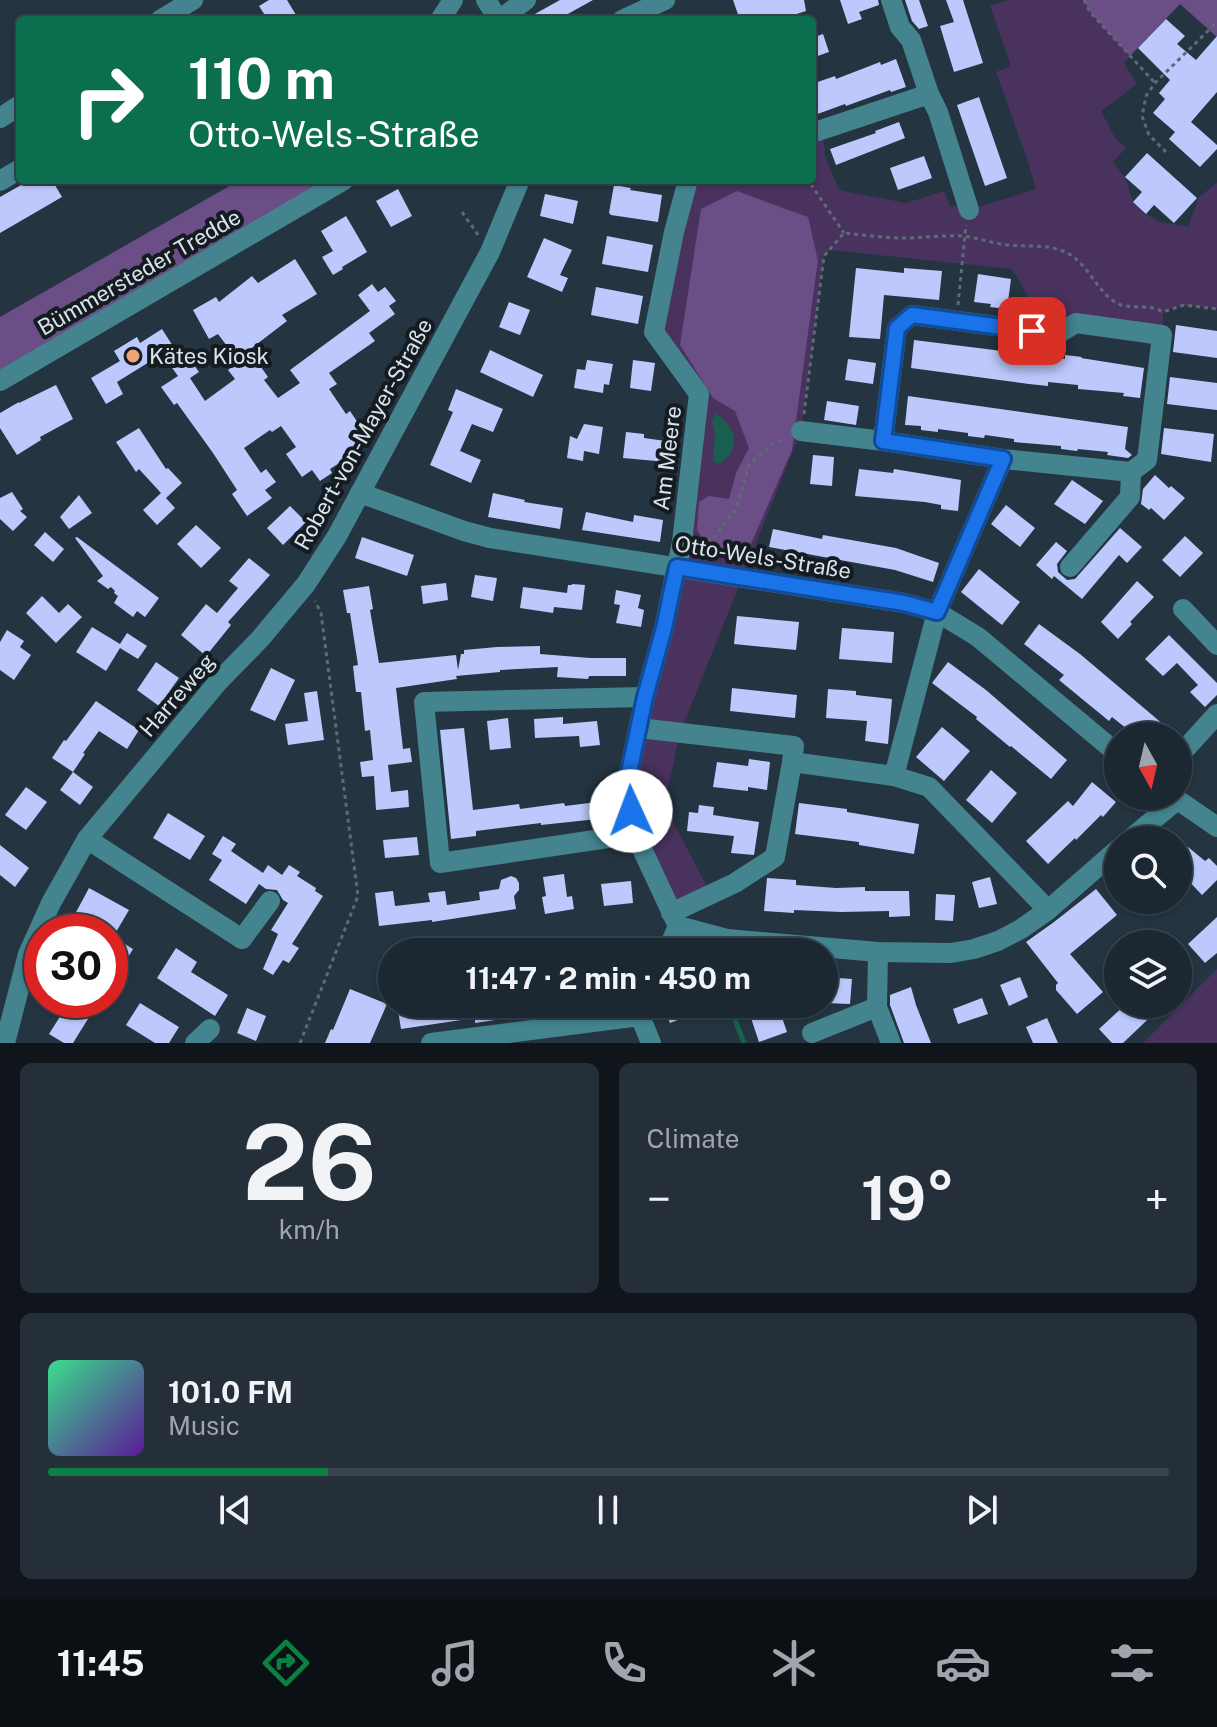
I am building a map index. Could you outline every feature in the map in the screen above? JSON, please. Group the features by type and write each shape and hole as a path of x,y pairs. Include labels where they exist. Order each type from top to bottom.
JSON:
{"street":[{"path":"167,16 193,0"},
{"path":"503,16 526,0"},
{"path":"631,16 665,0"},
{"path":"891,0 900,27 911,40 938,112 969,210"},
{"path":"816,132 929,94"},
{"name":"Bümmersteder Tredde","path":"0,381 337,184"},
{"name":"Robert-von-Mayer-Straße","path":"306,584 337,536 490,252 518,184"},
{"name":"Am Meere","path":"674,920 635,834 626,787 682,542 699,394 654,332 687,184"},
{"path":"801,431 1003,459 1131,472 1147,460 1162,335 1076,323 1058,334 912,315 897,328 883,441"},
{"path":"894,776 937,612 1003,459"},
{"path":"1070,567 1130,497 1131,472"},
{"name":"Otto-Wels-Straße","path":"360,493 490,538 904,603 937,612 978,637 1104,742"},
{"name":"Harreweg","path":"5,1043 28,954 51,903 87,839 218,682 260,639 306,584"},
{"path":"1183,609 1217,645"},
{"path":"635,834 440,863 424,702 645,697"},
{"path":"1192,742 1217,714"},
{"path":"639,728 794,746 775,857 674,920 670,938"},
{"path":"792,762 894,776 929,787 1048,910"},
{"path":"1144,826 1162,810"},
{"path":"1192,810 1217,827"},
{"path":"87,839 242,939 270,901"},
{"path":"674,920 727,939 878,952 951,953 998,941 1021,929 1104,861"},
{"path":"878,952 877,1007 891,1043"},
{"path":"812,1033 877,1007"},
{"path":"431,1043 591,1018"},
{"path":"644,1018 651,1043"}],"path":[{"path":"1084,0 1090,12 1155,83"},
{"path":"1166,152 1149,135 1142,116 1146,96 1155,83 1217,22"},
{"path":"811,184 844,233"},
{"path":"956,321 969,210"},
{"path":"462,212 490,252"},
{"name":"Robert-von-Mayer-Straße","path":"300,1043 358,896 321,613 306,584"}],"shaded area":[{"path":"1008,0 1084,0 1090,12 1130,56 1124,63 1137,84 1101,111 1115,138 1126,148 1113,162 1125,177 1133,202 1160,222 1188,227 1199,197 1217,183 1217,309 1189,306 1169,309 1163,312 1163,328 1076,323 1029,298 1012,269 830,250 824,256 801,431 680,733 667,792 674,824 711,894 671,913 626,787 696,411 654,332 686,184 816,184 816,131 822,129 825,156 839,190 906,203 944,191 950,207 966,202 969,210 1036,189 996,72 1011,66 990,6"},
{"path":"1084,0 1217,0 1217,37 1180,4 1130,56 1090,12"},
{"path":"233,184 338,184 0,381 0,317"},
{"path":"737,191 808,217 818,260 792,450 746,555 711,552 697,530 699,502 709,496 729,499 736,473 749,448 735,411 713,398 680,345 701,209"},
{"path":"716,413 730,427 734,439 730,454 718,464 713,460 715,433 712,421"},
{"path":"1217,969 1217,1043 1143,1043 1168,1018 1192,1018 1192,994"}],"building":[{"path":"269,0 287,0 297,16 265,16 259,6"},
{"path":"560,0 593,0 564,16 531,16"},
{"path":"733,0 804,0 806,11 790,16 739,16"},
{"path":"840,0 878,0 879,5 859,12 862,19 848,24"},
{"path":"905,0 919,0 928,26 919,29 912,21"},
{"path":"946,0 963,0 983,63 954,72 940,26 954,22"},
{"path":"1166,19 1185,36 1177,44 1196,60 1217,36 1217,92 1191,122 1217,145 1217,149 1200,167 1169,139 1175,132 1153,113 1165,99 1159,93 1170,80 1138,48"},
{"path":"823,34 829,52 816,57 816,37"},
{"path":"896,59 906,87 816,115 816,83 835,76 836,79 880,62 881,65"},
{"path":"979,97 1007,178 985,186 957,105"},
{"path":"899,122 905,138 836,165 830,149"},
{"path":"1147,153 1197,198 1174,223 1154,205 1146,214 1133,202 1142,192 1125,177"},
{"path":"924,156 932,178 898,190 890,168"},
{"path":"23,184 54,184 62,197 0,233 0,197"},
{"path":"614,185 662,195 658,222 611,215"},
{"path":"398,189 412,216 391,227 376,201"},
{"path":"545,194 578,201 573,224 540,216"},
{"path":"346,216 367,252 333,275 322,257 333,251 321,231"},
{"path":"607,236 653,245 648,272 602,264"},
{"path":"544,238 572,250 560,275 568,278 562,292 527,277"},
{"path":"295,259 317,294 282,315 287,321 249,350 268,377 264,380 278,398 300,383 290,370 370,311 358,295 372,284 378,292 385,287 396,301 389,306 395,314 369,333 375,341 329,373 337,384 329,389 346,414 350,411 364,432 354,439 361,449 330,469 332,473 320,481 312,470 302,477 286,454 296,447 281,426 272,432 270,430 244,448 261,473 266,469 276,482 265,490 272,498 247,516 232,494 237,490 213,453 177,403 174,405 161,387 178,376 162,354 117,382 123,394 106,404 91,378 120,361 114,351 137,337 140,343 162,329 183,362 189,358 199,372 190,378 205,401 235,379 228,370 239,362 218,334 209,339 193,310 216,297 219,302 252,276 258,283"},
{"path":"856,268 904,273 904,268 942,271 939,300 884,295 880,339 849,337"},
{"path":"978,274 1011,279 1007,309 974,302"},
{"path":"596,287 643,296 638,324 591,315"},
{"path":"509,302 530,310 520,335 499,327"},
{"path":"1176,325 1217,331 1217,358 1173,352"},
{"path":"914,340 1065,359 1065,355 1082,357 1144,368 1140,398 1123,396 1124,393 1078,389 1078,385 1048,382 1048,386 911,368"},
{"path":"490,350 543,375 533,397 480,372"},
{"path":"848,359 876,363 873,384 845,380"},
{"path":"587,360 613,364 609,385 604,384 603,393 574,388 577,369 585,370"},
{"path":"633,360 655,363 651,391 630,388"},
{"path":"1170,377 1217,383 1217,410 1167,404"},
{"path":"56,385 73,419 40,437 41,440 17,455 0,428 0,413"},
{"path":"456,389 503,409 493,432 472,424 460,451 481,460 471,483 430,465 453,412 448,410"},
{"path":"908,396 1128,427 1125,449 1132,455 1128,458 1107,455 1108,452 1061,449 1061,446 1014,442 1014,439 985,435 984,438 938,429 938,432 921,430 921,426 905,425"},
{"path":"827,401 859,406 856,425 824,420"},
{"path":"584,424 603,427 599,454 584,451 583,461 567,458 570,436 577,439"},
{"path":"139,428 166,469 182,483 166,498 175,508 157,525 143,510 161,493 139,469 136,472 116,442"},
{"path":"1164,428 1214,434 1211,462 1161,454"},
{"path":"626,432 680,443 677,470 655,467 656,461 623,458"},
{"path":"813,455 834,457 832,486 810,484"},
{"path":"859,469 893,473 894,469 961,480 958,511 941,509 941,505 925,502 855,496"},
{"path":"1155,475 1185,498 1164,520 1151,508 1149,510 1141,504 1143,489"},
{"path":"1072,480 1103,501 1085,524 1054,504"},
{"path":"12,492 23,509 20,511 27,517 13,531 0,519 0,498"},
{"path":"493,493 563,508 560,529 488,517"},
{"path":"79,495 92,513 69,529 60,517"},
{"path":"1006,505 1035,528 1020,547 991,524"},
{"path":"290,506 306,522 283,545 267,528"},
{"path":"586,512 633,522 634,515 663,520 660,542 582,530"},
{"path":"196,525 221,548 201,568 177,544"},
{"path":"1120,528 1142,547 1127,563 1119,555 1082,599 1036,565 1056,542 1067,551 1057,564 1058,572 1067,580 1075,579"},
{"path":"773,529 822,539 823,535 896,548 939,563 933,582 895,570 769,547"},
{"path":"45,532 64,549 53,562 34,545"},
{"path":"1185,536 1203,553 1180,577 1162,560"},
{"path":"77,537 159,598 145,617 137,611 133,617 114,603 118,596 111,587 108,589 97,581 103,576"},
{"path":"362,537 414,555 407,576 355,558"},
{"path":"249,558 270,575 228,622 231,625 206,656 181,635 206,604 217,613 238,588 229,581"},
{"path":"979,569 1020,602 1002,625 961,592"},
{"path":"475,575 497,578 493,601 471,597"},
{"path":"1137,581 1154,597 1118,639 1101,622"},
{"path":"446,583 448,600 423,604 421,586"},
{"path":"568,585 585,585 582,610 554,607 553,613 520,608 523,587 567,593"},
{"path":"369,586 379,663 456,655 458,670 464,650 540,646 540,654 626,658 626,676 589,676 588,679 557,677 558,667 500,670 396,688 403,749 410,748 412,762 388,765 391,792 408,790 409,807 376,810 374,776 362,777 360,762 373,760 370,730 365,731 361,692 356,692 353,666 358,665 343,590"},
{"path":"616,590 641,595 638,608 644,610 641,627 616,623 620,605 614,604"},
{"path":"42,596 59,613 68,604 82,617 56,643 26,613"},
{"path":"737,616 799,622 796,650 734,644"},
{"path":"1039,624 1080,654 1160,722 1118,722 1112,717 1109,721 1059,680 1064,675 1024,644"},
{"path":"92,627 120,644 127,633 147,646 138,659 120,648 106,671 76,652"},
{"path":"842,628 894,632 892,663 839,659"},
{"path":"7,630 24,641 20,647 31,655 14,680 0,670 0,642"},
{"path":"1169,635 1217,683 1217,695 1205,707 1190,692 1198,685 1177,663 1163,676 1145,659"},
{"path":"156,662 179,678 159,706 137,690"},
{"path":"948,662 986,690 1067,760 1051,779 932,683"},
{"path":"271,668 295,680 275,721 250,710"},
{"path":"732,688 797,695 795,718 730,711"},
{"path":"828,689 892,699 888,744 865,741 867,721 826,718"},
{"path":"317,691 324,740 288,745 285,724 308,721 304,693"},
{"path":"96,701 139,730 127,749 99,731 73,772 52,758"},
{"path":"563,717 563,724 597,721 600,745 580,747 579,736 535,738 534,719"},
{"path":"508,718 511,748 490,750 487,721"},
{"path":"942,727 970,751 944,781 916,757"},
{"path":"464,728 473,810 519,804 520,809 605,801 607,818 476,831 476,836 451,839 440,730"},
{"path":"749,759 770,762 767,790 713,787 717,762 748,766"},
{"path":"991,770 1017,793 992,823 966,800"},
{"path":"73,772 93,787 80,805 60,790"},
{"path":"1092,782 1104,792 1104,810 1109,810 1048,864 1026,841 1068,801 1073,806"},
{"path":"26,787 47,802 26,830 5,815"},
{"path":"799,803 919,824 914,854 859,845 859,842 795,834"},
{"path":"699,805 714,807 713,815 759,822 754,855 731,853 734,836 687,831 689,812 698,813"},
{"path":"168,813 205,836 190,860 153,838"},
{"path":"223,836 236,844 231,851 263,873 268,865 282,875 289,865 300,872 297,876 323,896 292,944 299,948 289,963 283,960 273,975 263,969 278,934 271,930 288,903 277,890 266,889 259,884 246,904 209,880 222,860 212,854"},
{"path":"417,837 419,855 385,858 383,840"},
{"path":"0,845 29,868 15,887 0,875"},
{"path":"1192,850 1205,861 1209,858 1217,866 1217,880 1202,895 1192,884"},
{"path":"564,874 567,897 572,896 574,909 545,914 543,877"},
{"path":"511,876 519,883 519,890 514,896 516,909 432,922 379,926 375,893 393,891 395,906 430,902 428,893 445,891 447,905 480,900 479,892 499,889 501,880"},
{"path":"990,877 997,904 979,908 972,882"},
{"path":"767,878 796,880 796,885 909,891 910,916 889,917 889,911 764,911"},
{"path":"631,881 633,903 604,906 601,884"},
{"path":"89,888 129,910 127,914 75,914"},
{"path":"1096,889 1104,899 1104,914 1117,915 1070,954 1103,992 1077,1014 1056,990 1058,983 1026,942"},
{"path":"936,894 955,895 953,921 935,920"},
{"path":"1217,917 1217,953 1205,963 1192,948 1192,940"},
{"path":"176,948 197,962 191,972 228,995 215,1016 157,978"},
{"path":"1020,977 1028,997 1009,1006 1000,985"},
{"path":"838,978 852,979 850,1004 838,1004"},
{"path":"911,987 931,1043 904,1043 890,1005 890,995"},
{"path":"350,989 378,1000 378,1018 381,1018 370,1043 325,1043"},
{"path":"982,998 988,1014 958,1024 953,1009"},
{"path":"140,1003 179,1027 169,1043 155,1043 126,1025"},
{"path":"247,1008 266,1016 256,1041 237,1033"},
{"path":"59,1018 89,1018 73,1043 64,1043 49,1034"},
{"path":"399,1018 475,1018 401,1029"},
{"path":"475,1018 509,1018 475,1023"},
{"path":"751,1018 782,1018 787,1032 759,1042"},
{"path":"1047,1018 1058,1043 1033,1043 1026,1027"},
{"path":"1111,1018 1149,1018 1123,1043 1112,1043 1099,1029"}],"waterway":[{"path":"734,1018 744,1043"}],"place":[{"name":"Kätes Kiosk","path":"133,356"}],"route":[{"path":"631,811 626,787 677,567 904,603 937,612 1003,459 883,441 897,328 912,315 1032,331"}]}
